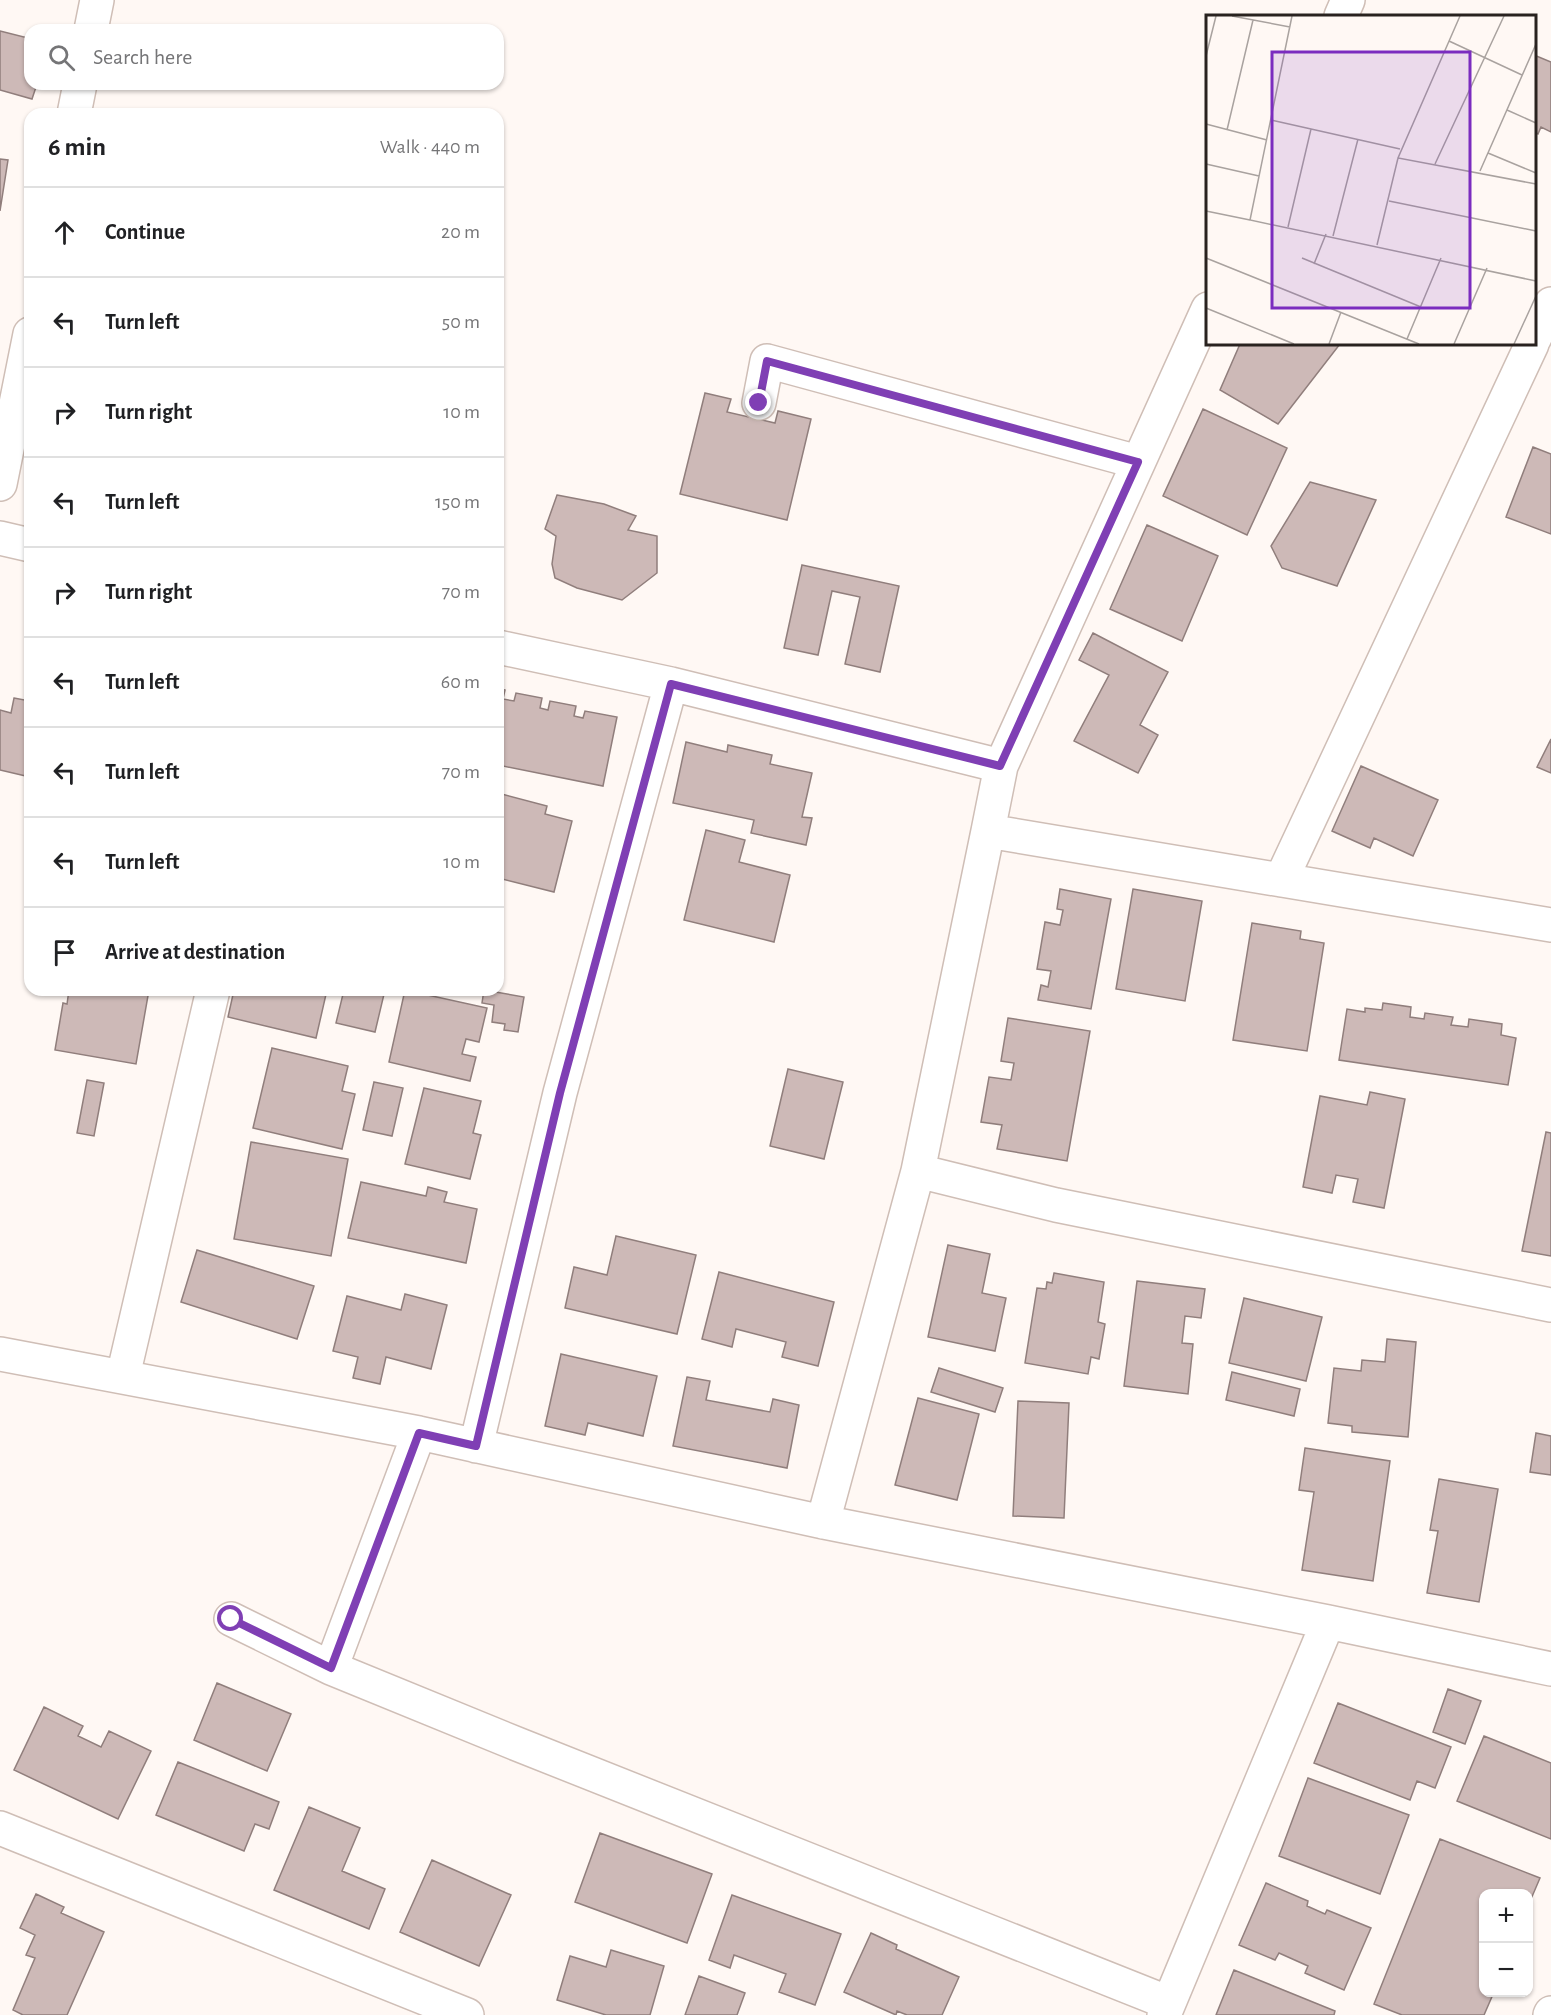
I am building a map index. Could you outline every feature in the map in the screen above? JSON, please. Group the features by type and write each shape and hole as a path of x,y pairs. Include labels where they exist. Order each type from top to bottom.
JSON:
{"street":[{"path":"92,24 97,0"},
{"path":"1341,15 1348,0"},
{"path":"75,108 79,90"},
{"path":"1536,335 1551,304"},
{"path":"823,1522 918,1171 1000,766 1206,313"},
{"path":"1281,880 1532,345"},
{"path":"759,403 767,361 1138,462"},
{"path":"0,484 24,364"},
{"path":"0,538 24,544"},
{"path":"504,648 671,684 1000,766"},
{"path":"476,1446 560,1093 671,684"},
{"path":"988,831 1551,925"},
{"path":"123,1376 212,996"},
{"path":"918,1171 1056,1205 1551,1305"},
{"path":"0,1354 419,1433 823,1522 1328,1622 1551,1669"},
{"path":"331,1668 419,1433"},
{"path":"231,1619 331,1668 1166,2009 1328,1622"},
{"path":"0,1828 467,2015"}],"building":[{"path":"0,31 24,37 24,90 35,90 32,99 0,90"},
{"path":"1536,56 1551,62 1551,132 1541,127 1538,134 1536,133"},
{"path":"0,159 8,160 0,211"},
{"path":"1240,345 1339,345 1278,424 1220,390"},
{"path":"705,393 731,399 727,412 775,423 778,411 811,419 787,520 680,494"},
{"path":"1203,409 1287,448 1247,535 1163,496"},
{"path":"1533,447 1551,454 1551,534 1506,517"},
{"path":"1310,482 1376,500 1337,586 1282,568 1271,546"},
{"path":"557,495 604,504 636,516 628,530 657,536 657,573 622,600 577,588 555,578 552,564 556,536 545,529"},
{"path":"1147,525 1218,556 1182,641 1110,609"},
{"path":"802,565 899,586 880,672 845,664 860,597 832,591 818,655 784,648"},
{"path":"1093,633 1168,672 1140,725 1158,735 1138,773 1074,741 1109,675 1079,660"},
{"path":"516,693 542,698 540,708 548,710 550,701 576,706 574,716 583,718 585,711 617,717 603,786 504,766 504,699 514,701"},
{"path":"14,698 24,700 24,776 0,770 0,710 11,713"},
{"path":"1551,739 1551,773 1537,767"},
{"path":"686,742 727,752 728,745 772,755 770,764 812,773 802,817 812,818 806,845 751,833 754,820 673,803"},
{"path":"1361,766 1438,800 1413,856 1374,838 1370,848 1332,831"},
{"path":"504,795 547,806 545,814 572,821 554,892 504,880"},
{"path":"706,830 745,840 739,862 790,875 774,942 684,920"},
{"path":"1060,889 1111,899 1091,1009 1038,1000 1041,985 1048,987 1051,971 1037,969 1045,922 1060,925 1063,910 1057,909"},
{"path":"1133,889 1202,901 1185,1001 1116,989"},
{"path":"1252,923 1301,931 1300,939 1324,943 1307,1051 1233,1040"},
{"path":"504,994 524,997 518,1032 504,1030 505,1024 492,1022 494,1005 482,1003 483,996 504,996"},
{"path":"68,996 148,996 136,1064 55,1050 63,1003 67,1004"},
{"path":"233,996 326,996 316,1038 228,1017"},
{"path":"343,996 384,996 375,1032 336,1023"},
{"path":"404,996 432,996 487,1008 479,1042 466,1039 462,1054 476,1057 470,1081 389,1062"},
{"path":"1383,1003 1411,1007 1410,1017 1424,1019 1425,1013 1453,1017 1451,1025 1468,1027 1469,1019 1502,1024 1501,1035 1516,1038 1508,1085 1339,1060 1347,1009 1365,1012 1365,1008 1382,1010"},
{"path":"1008,1018 1090,1031 1067,1161 997,1149 1002,1125 981,1122 989,1077 1011,1080 1014,1063 1001,1061"},
{"path":"272,1048 348,1066 342,1091 355,1094 342,1149 253,1128"},
{"path":"788,1069 843,1082 824,1159 770,1146"},
{"path":"87,1080 104,1083 94,1136 77,1133"},
{"path":"374,1082 403,1088 392,1136 363,1130"},
{"path":"424,1088 481,1101 473,1133 481,1135 470,1179 405,1164"},
{"path":"1370,1092 1405,1099 1384,1208 1353,1202 1358,1179 1336,1175 1332,1193 1303,1187 1320,1096 1367,1105"},
{"path":"1546,1132 1551,1133 1551,1256 1522,1251"},
{"path":"251,1142 348,1159 331,1256 234,1239"},
{"path":"361,1182 426,1196 428,1187 447,1192 444,1202 477,1209 466,1263 348,1238"},
{"path":"616,1236 696,1255 677,1334 565,1308 574,1267 607,1275"},
{"path":"948,1245 990,1254 982,1293 1006,1298 995,1351 928,1337"},
{"path":"197,1250 314,1286 297,1339 181,1302"},
{"path":"719,1272 834,1302 818,1366 782,1357 786,1342 736,1329 732,1347 702,1339"},
{"path":"1054,1273 1104,1282 1098,1322 1105,1324 1099,1359 1091,1357 1088,1374 1025,1363 1037,1288 1046,1289 1047,1282 1052,1283"},
{"path":"1137,1281 1205,1289 1201,1318 1185,1316 1182,1343 1193,1344 1188,1394 1124,1386"},
{"path":"405,1294 447,1305 431,1369 386,1357 380,1384 353,1378 358,1357 333,1351 347,1296 401,1310"},
{"path":"1244,1298 1322,1317 1306,1381 1229,1363"},
{"path":"1387,1339 1416,1342 1408,1437 1352,1432 1352,1426 1328,1423 1334,1368 1361,1371 1362,1360 1385,1362"},
{"path":"561,1354 657,1376 643,1436 588,1423 585,1435 545,1426"},
{"path":"939,1368 1003,1388 995,1412 931,1392"},
{"path":"1232,1372 1300,1389 1294,1416 1226,1400"},
{"path":"687,1377 710,1381 706,1400 770,1412 773,1399 799,1405 787,1468 673,1446"},
{"path":"918,1398 979,1414 957,1500 895,1485"},
{"path":"1018,1401 1069,1403 1064,1518 1013,1516"},
{"path":"1536,1433 1551,1436 1551,1475 1530,1472"},
{"path":"1305,1448 1390,1461 1373,1581 1302,1570 1314,1492 1299,1490"},
{"path":"1439,1479 1498,1489 1479,1602 1427,1593 1438,1531 1430,1530"},
{"path":"217,1683 291,1714 267,1771 194,1740"},
{"path":"1448,1689 1481,1701 1465,1744 1433,1732"},
{"path":"1338,1703 1451,1747 1435,1788 1417,1781 1410,1800 1314,1763"},
{"path":"44,1707 83,1726 78,1736 101,1747 109,1731 151,1751 118,1819 14,1770"},
{"path":"1484,1736 1551,1763 1551,1839 1457,1801"},
{"path":"178,1762 279,1802 269,1829 255,1824 244,1851 156,1815"},
{"path":"1308,1778 1409,1815 1380,1894 1279,1856"},
{"path":"309,1807 360,1828 342,1871 385,1889 369,1929 274,1890"},
{"path":"600,1833 712,1874 687,1943 575,1902"},
{"path":"1440,1839 1540,1878 1533,1894 1533,1889 1479,1889 1479,1997 1492,1997 1484,2015 1402,2015 1374,2004"},
{"path":"432,1860 511,1895 479,1966 400,1932"},
{"path":"1266,1883 1308,1901 1307,1906 1325,1914 1327,1910 1371,1928 1344,1990 1305,1973 1308,1966 1279,1953 1275,1960 1239,1945"},
{"path":"36,1894 64,1907 61,1913 104,1932 67,2015 23,2015 13,2010 35,1958 26,1955 35,1935 20,1928"},
{"path":"732,1895 841,1934 815,2005 779,1992 786,1974 734,1955 730,1968 709,1960"},
{"path":"871,1933 897,1945 896,1949 959,1977 942,2015 907,2015 897,2011 896,2015 844,1992"},
{"path":"611,1950 664,1966 650,2015 606,2015 557,2000 570,1956 606,1967"},
{"path":"1234,1970 1335,2011 1334,2015 1216,2015"},
{"path":"699,1976 745,1993 737,2015 685,2015"}],"route":[{"path":"231,1619 331,1668 419,1433 476,1446 560,1093 671,684 1000,766 1138,462 767,361 759,403"}]}
